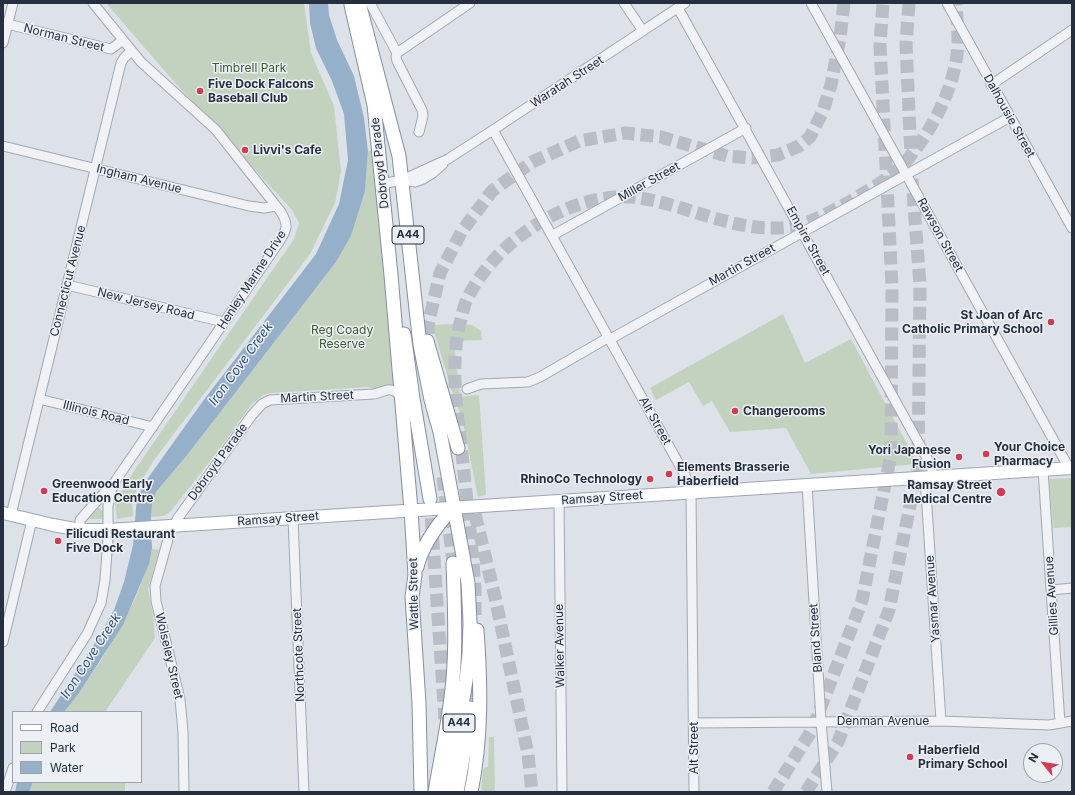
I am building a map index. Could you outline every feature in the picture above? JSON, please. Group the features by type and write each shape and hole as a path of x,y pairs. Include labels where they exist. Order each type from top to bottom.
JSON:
{"highway":[{"name":"Dobroyd Parade","path":"350,3 374,105 377,138 392,182 413,289 420,345 431,400 440,432 453,507"},
{"name":"Dobroyd Parade","path":"359,3 400,156 392,182 402,396"},
{"path":"392,182 404,336 430,499"},
{"path":"413,289 458,448"},
{"name":"Wattle Street","path":"402,396 415,575 412,597 419,703 421,792"},
{"path":"415,575 419,558 424,548 453,507"},
{"name":"A44","path":"447,792 466,681 470,622 468,584 453,507"},
{"path":"435,792 450,704 454,666 455,623 453,563"},
{"path":"468,584 475,608 481,692 476,761 472,792"},
{"path":"457,792 466,741 471,700"}],"main road":[{"name":"Ramsay Street","path":"7,514 80,530 108,530 1071,468"}],"street":[{"path":"3,43 5,23 13,3"},
{"name":"Henley Marine Drive","path":"80,530 80,520 116,480 277,245 287,228 286,220 276,206 216,130 140,62 92,3"},
{"path":"370,3 397,53 397,61 422,110 423,116 419,132"},
{"path":"397,53 470,3"},
{"path":"624,3 643,31"},
{"name":"Rawson Street","path":"811,3 1071,468"},
{"name":"Dalhousie Street","path":"947,3 991,85 1010,116 1072,228"},
{"name":"Waratah Street","path":"392,182 415,182 426,178 448,158 493,130 681,5"},
{"name":"Empire Street","path":"681,5 746,128 928,460 932,470 929,477"},
{"name":"Norman Street","path":"5,23 111,49 123,40"},
{"path":"991,85 1072,30"},
{"name":"Connecticut Avenue","path":"7,514 39,399 94,168 121,63 131,51"},
{"name":"Martin Street","path":"467,389 481,384 528,382 540,377 1010,116"},
{"name":"Miller Street","path":"553,235 746,128"},
{"name":"Alt Street","path":"493,130 553,235 685,475 691,492 694,792"},
{"name":"Ingham Avenue","path":"3,146 249,206 264,208 276,206"},
{"name":"New Jersey Road","path":"67,285 224,322"},
{"name":"Martin Street","path":"265,402 270,400 370,394 389,389 402,396"},
{"name":"Illinois Road","path":"39,399 153,427"},
{"name":"Dobroyd Parade","path":"174,525 252,415 265,402"},
{"name":"Gillies Avenue","path":"1044,470 1060,723"},
{"name":"Yasmar Avenue","path":"929,477 941,721"},
{"name":"Henley Marine Drive","path":"37,711 87,634 100,603 105,580 109,498 116,480"},
{"name":"Bland Street","path":"807,484 821,722 827,792"},
{"name":"Walker Avenue","path":"559,501 562,792"},
{"name":"Northcote Street","path":"293,518 304,792"},
{"path":"3,642 32,520"},
{"name":"Wolseley Street","path":"174,525 170,532 154,590 180,699 183,732 184,792"},
{"path":"1052,590 1072,588"},
{"name":"Denman Avenue","path":"694,723 941,721 1049,725 1072,721"},
{"path":"4,792 12,771"}],"green space":[{"name":"Timbrell Park","path":"106,3 304,3 311,53 334,106 341,171 335,203 310,254 154,460 139,485 132,501 133,516 117,519 115,502 136,468 294,239 299,223 292,210 170,77"},
{"name":"Reg Coady Reserve","path":"376,150 396,387 390,386 375,390 369,387 272,393 263,395 251,405 222,446 171,511 164,515 151,517 152,505 156,492 188,454 336,262 351,236 365,191 368,151"},
{"path":"783,314 805,363 851,339 916,461 915,464 811,474 786,428 730,432 712,401 703,406 689,382 656,400 650,388"},
{"path":"432,325 472,325 481,331 482,340 454,341 460,397 479,395 486,495 478,497 462,418 453,395"},
{"path":"1072,478 1072,527 1053,528 1049,479"},
{"path":"95,508 99,508 103,511 103,519 87,519"},
{"path":"152,549 159,550 148,589 153,615 155,638 106,711 65,711 78,694 117,635 138,592"},
{"path":"489,737 494,737 495,792 481,792 483,770 484,768 488,767"},
{"path":"33,783 125,783 125,792 29,792"}],"water":[{"name":"Iron Cove Creek","path":"309,3 328,3 329,15 337,40 354,76 364,118 368,151 365,191 351,236 336,262 188,454 156,492 152,505 152,549 149,564 123,625 79,693 65,711 51,711 97,640 114,610 124,582 133,545 137,497 148,478 203,401 316,254 339,204 348,160 344,114 332,81 316,48 310,23"},
{"path":"17,783 33,783 29,792 15,792"}],"tunnel":[{"path":"429,353 428,325 440,273 462,231 492,191 532,162 579,141 625,133 661,137 727,156 752,158 778,155 799,146 810,137 823,111 831,85 840,38 844,3"},
{"path":"773,792 812,730 862,601 891,454 892,286 880,45 883,3"},
{"path":"909,3 906,44 911,157"},
{"path":"475,615 475,588 457,410 455,357 460,323 465,304 477,282 493,260 514,241 537,224 562,211 588,202 614,197 640,198 657,201 739,224 772,228 784,228 803,224 823,216 849,202 896,172 920,144 936,118 953,76 956,61 958,39 956,3"},
{"path":"806,792 838,742 889,610 918,466 920,285 912,179"},
{"path":"443,477 453,563"},
{"path":"430,499 445,719"},
{"path":"475,514 495,597 528,754 532,792"},
{"path":"471,700 473,666"}],"place":[{"name":"Five Dock Falcons Baseball Club","path":"200,91"},
{"name":"Livvi's Cafe","path":"245,150"},
{"name":"St Joan of Arc Catholic Primary School","path":"1051,322"},
{"name":"Changerooms","path":"735,411"},
{"name":"Your Choice Pharmacy","path":"986,454"},
{"name":"Yori Japanese Fusion","path":"959,457"},
{"name":"Elements Brasserie Haberfield","path":"669,474"},
{"name":"RhinoCo Technology","path":"650,479"},
{"name":"Greenwood Early Education Centre","path":"44,491"},
{"name":"Ramsay Street Medical Centre","path":"1001,492"},
{"name":"Filicudi Restaurant Five Dock","path":"58,541"},
{"name":"Haberfield Primary School","path":"910,757"}]}
